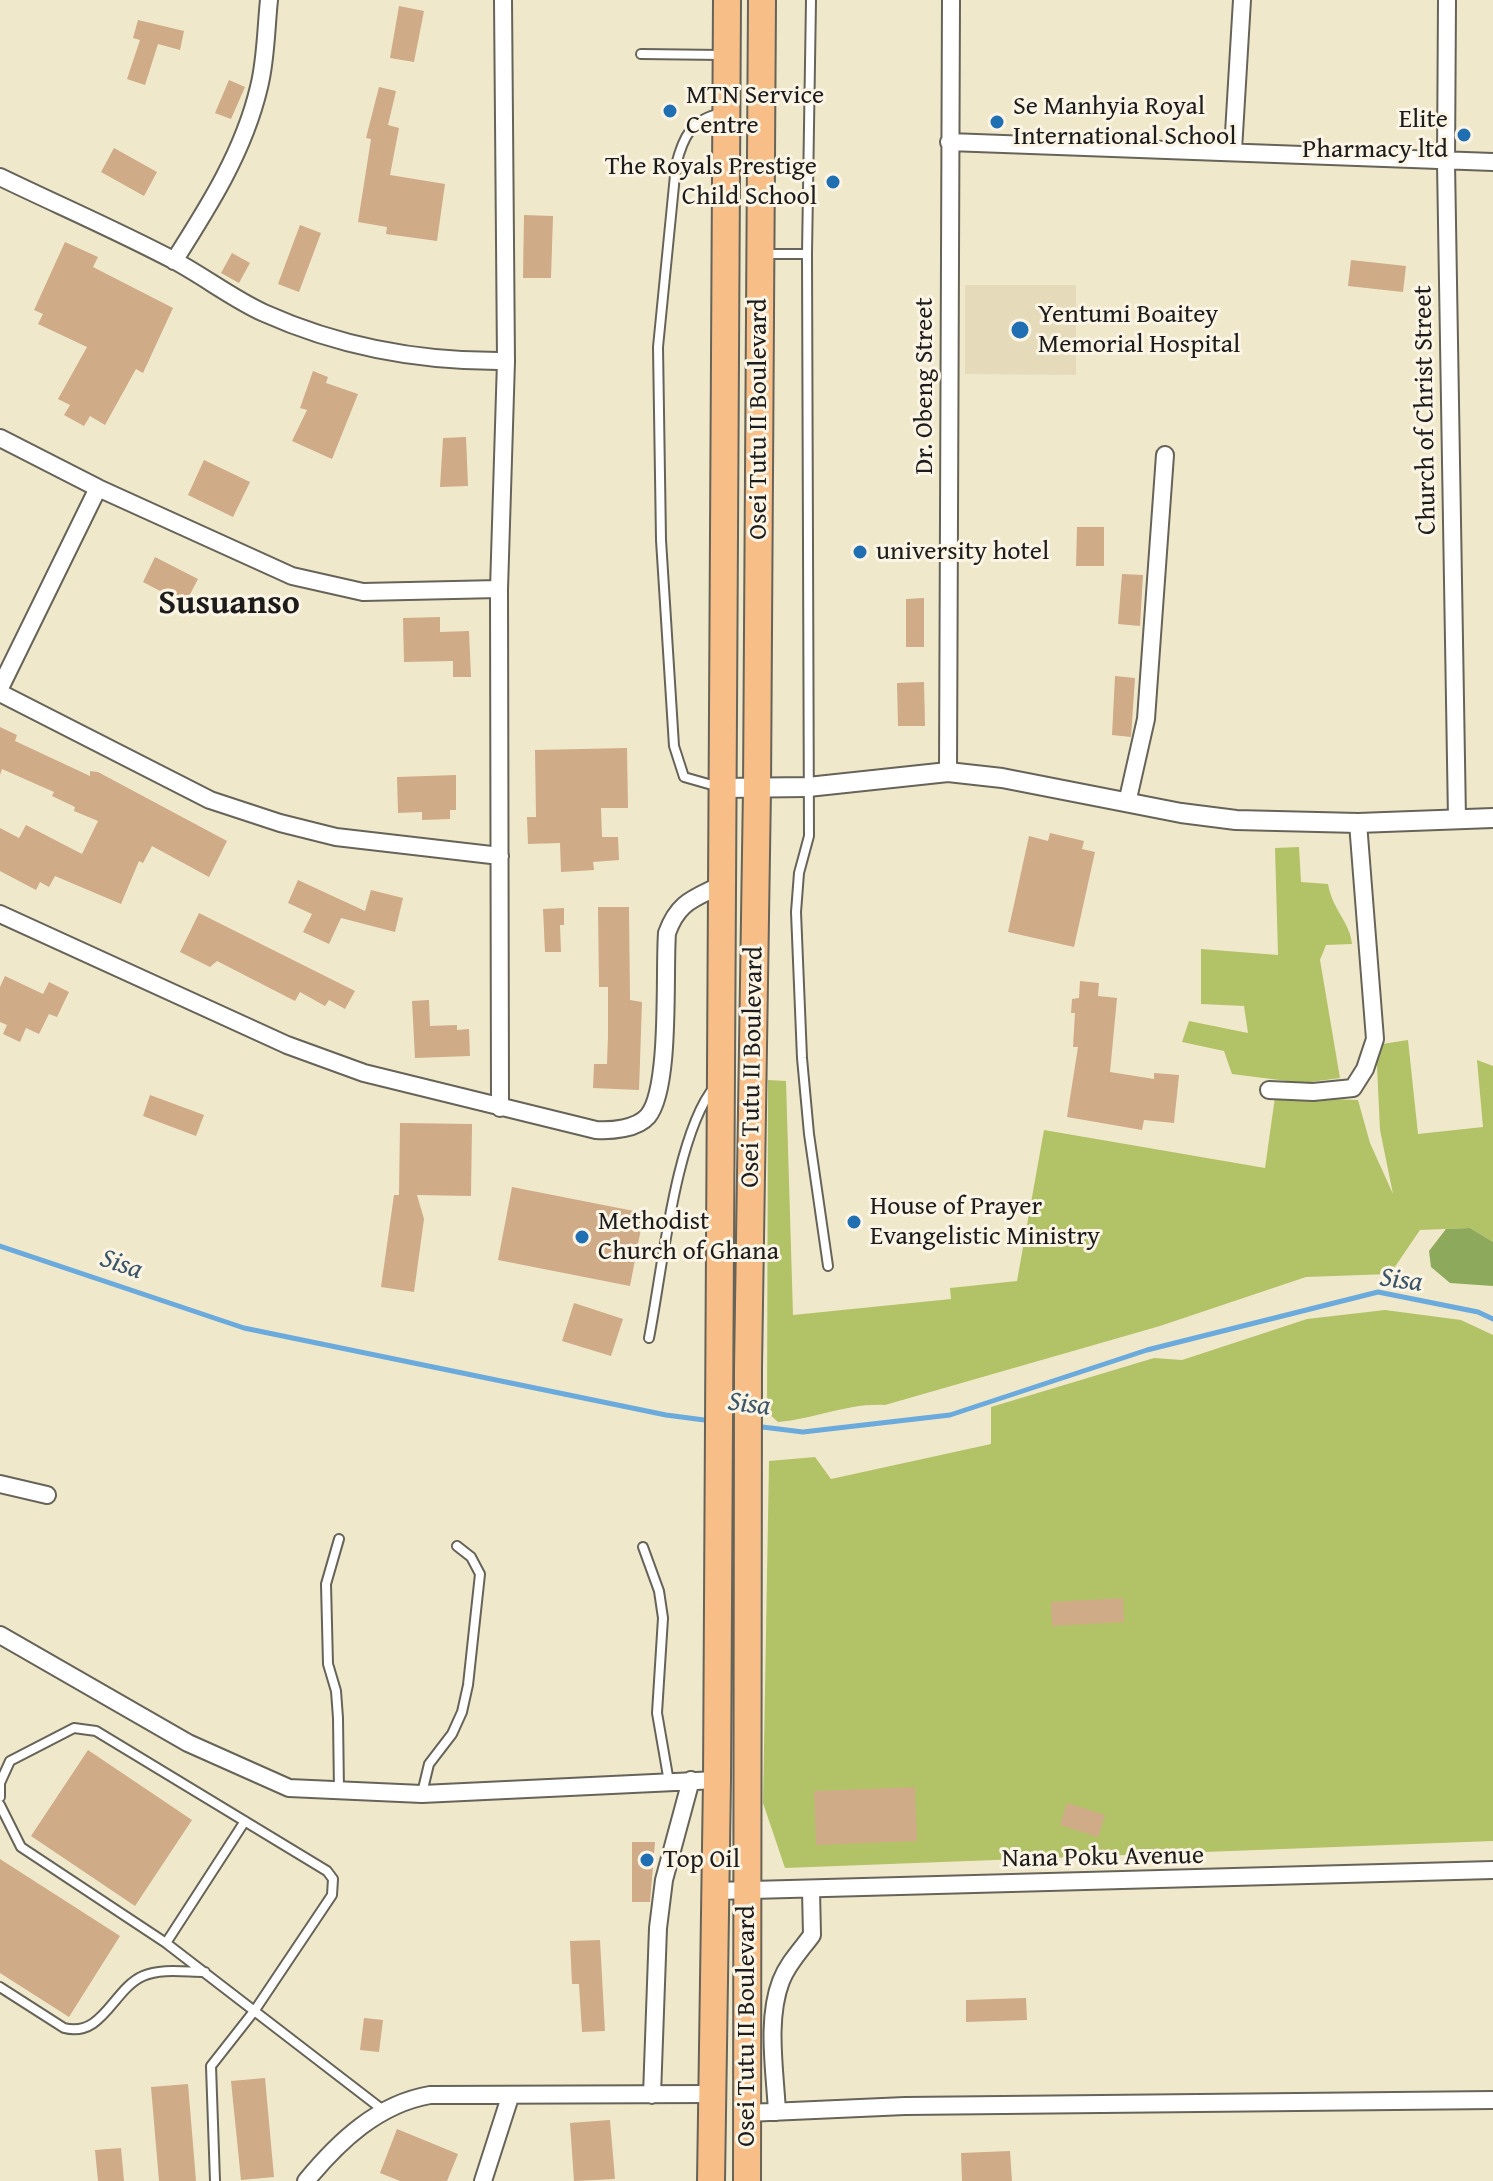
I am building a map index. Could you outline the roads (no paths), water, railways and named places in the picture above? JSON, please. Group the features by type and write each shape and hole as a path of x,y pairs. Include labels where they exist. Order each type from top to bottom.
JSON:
{"highway":[{"name":"Osei Tutu II Boulevard","path":"711,2181 715,1891 704,1780 717,1492 719,1362 727,0"},
{"name":"Osei Tutu II Boulevard","path":"747,2181 747,1488 757,789 762,0"}],"street":[{"path":"174,261 222,185 243,136 260,86 269,0"},
{"path":"500,1108 499,589 506,361 503,0"},
{"name":"Dr. Obeng Street","path":"948,772 951,0"},
{"path":"1233,150 1242,0"},
{"name":"Church of Christ Street","path":"1447,0 1446,163 1457,819"},
{"path":"949,142 1233,150 1446,163 1493,162"},
{"path":"0,177 174,261 262,312 332,340 398,355 458,361 506,361"},
{"path":"0,438 98,488 292,576 363,592 499,589"},
{"path":"1127,803 1146,719 1165,455"},
{"path":"98,488 0,691 210,800 252,814 336,837 500,856"},
{"path":"722,788 808,787 948,772 1002,778 1127,803 1236,820 1358,823 1493,818"},
{"path":"1269,1090 1313,1092 1353,1088 1365,1069 1375,1039 1358,823"},
{"path":"0,914 287,1045 364,1073 500,1108 596,1130 613,1131 646,1118 657,1100 663,1058 667,933 674,914 686,902 721,885"},
{"path":"0,1484 47,1495"},
{"path":"0,1635 231,1764 289,1788 339,1793 422,1794 704,1780 664,1880 658,1928 652,2095"},
{"name":"Nana Poku Avenue","path":"715,1891 1493,1870"},
{"path":"777,2112 774,2019 780,1984 791,1961 812,1935 811,1890"},
{"path":"306,2181 329,2153 383,2110 404,2100 430,2095 711,2094"},
{"path":"483,2181 510,2097"},
{"path":"747,2113 905,2106 1493,2100"}],"lane":[{"path":"811,0 807,254 809,836 799,873 796,912 802,1058 809,1134 828,1266"},
{"path":"641,54 727,55"},
{"path":"722,788 684,777 674,746 661,540 658,347 676,165 683,139 698,122 726,112"},
{"path":"760,255 807,254"},
{"path":"649,1338 689,1135 704,1100 720,1079"},
{"path":"339,1539 326,1584 328,1664 336,1691 338,1718 339,1793"},
{"path":"422,1794 429,1764 452,1734 462,1712 468,1685 480,1574 471,1557 457,1546"},
{"path":"643,1547 659,1591 663,1618 657,1713 669,1782"},
{"path":"0,1797 0,1783 10,1761 74,1728 96,1731 327,1871 333,1879 332,1895 255,2010 211,2066 215,2181"},
{"path":"0,1805 21,1847 206,1972 383,2110"},
{"path":"166,1943 245,1821"},
{"path":"0,1987 64,2028 74,2031 90,2028 140,1977 159,1971 206,1972"}],"waterway":[{"name":"Sisa","path":"0,1246 244,1328 666,1415 712,1421"},
{"name":"Sisa","path":"754,1426 803,1432 950,1415 1147,1350 1378,1292 1478,1312 1493,1319"}],"place":[{"name":"MTN Service Centre","path":"670,111"},
{"name":"Se Manhyia Royal International School","path":"997,122"},
{"name":"Elite Pharmacy ltd","path":"1464,135"},
{"name":"The Royals Prestige Child School","path":"833,182"},
{"name":"Yentumi Boaitey Memorial Hospital","path":"1020,330"},
{"name":"university hotel","path":"860,552"},
{"name":"House of Prayer Evangelistic Ministry","path":"854,1222"},
{"name":"Methodist Church of Ghana","path":"582,1237"},
{"name":"Top Oil","path":"647,1860"}],"district":[{"name":"Susuanso","path":"229,604"}]}
